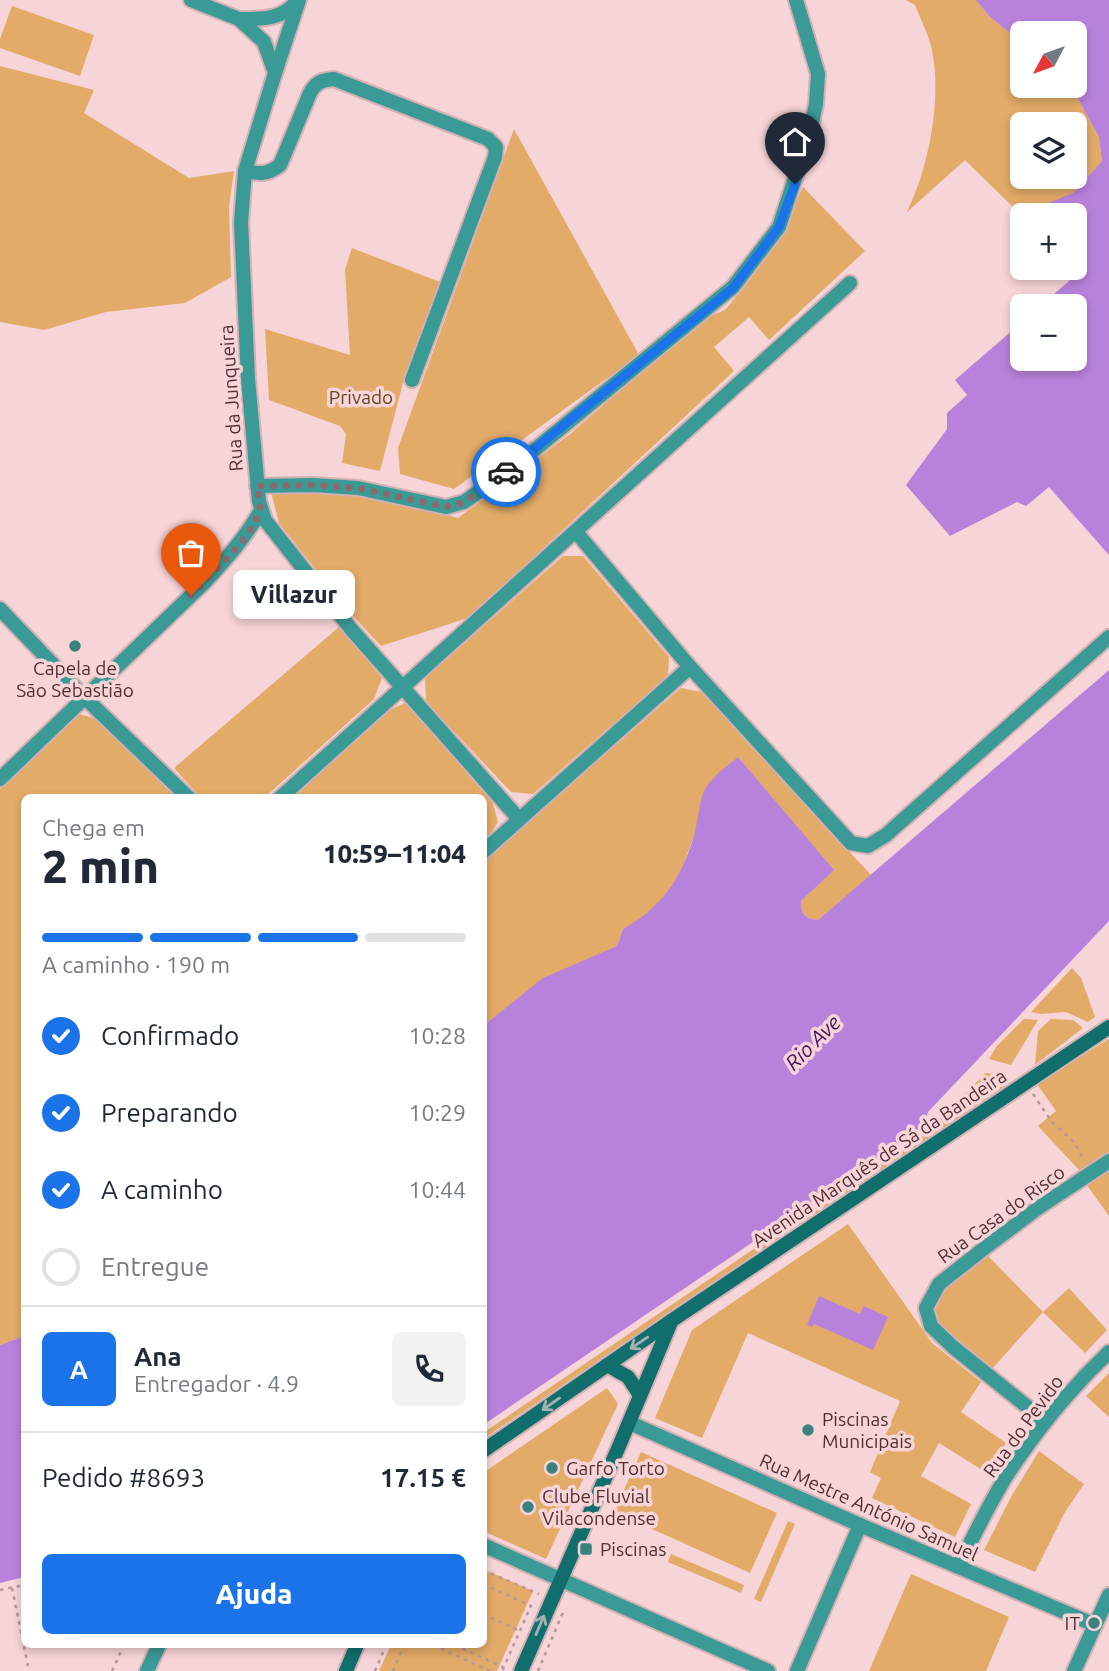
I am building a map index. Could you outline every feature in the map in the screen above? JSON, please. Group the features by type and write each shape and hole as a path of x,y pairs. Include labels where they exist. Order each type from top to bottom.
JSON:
{"main road":[{"name":"Avenida Marquês de Sá da Bandeira","path":"487,1448 671,1321 1109,1027"},
{"path":"521,1671 671,1321"},
{"path":"607,1365 628,1377 640,1395"},
{"path":"345,1671 355,1648"}],"street":[{"path":"191,0 239,19 269,19 289,11 299,0"},
{"name":"Rua da Junqueira","path":"261,510 248,379 241,222 245,171 299,0"},
{"path":"257,486 313,485 358,488 446,507 464,502 522,460 733,288 779,227 800,168 816,104 818,74 796,0"},
{"path":"239,19 264,43 275,73"},
{"path":"245,171 262,174 271,172 280,165 310,93 322,80 334,79 488,139 496,147 495,157 412,380"},
{"path":"284,794 850,283"},
{"path":"261,510 270,530 402,689 519,819"},
{"path":"0,779 229,556 261,510"},
{"path":"576,532 690,667 851,843 868,846 886,835 1109,637"},
{"path":"2,616 185,794"},
{"path":"487,848 690,667"},
{"name":"Rua Casa do Risco","path":"1045,1421 953,1347 931,1326 926,1308 939,1284 1038,1208 1109,1161"},
{"name":"Rua do Pevido","path":"958,1566 1008,1473 1045,1421 1082,1378 1109,1352"},
{"name":"Rua Mestre António Samuel","path":"629,1423 1095,1625"},
{"path":"797,1671 860,1525"},
{"path":"487,1547 768,1671"},
{"path":"1074,1671 1109,1595"},
{"path":"148,1671 158,1648"}],"path":[{"path":"1024,1083 1052,1122 1074,1143 1090,1173"},
{"path":"487,1572 539,1594"},
{"path":"0,1590 21,1586"},
{"path":"461,1648 502,1669 531,1606 487,1586"},
{"path":"12,1588 21,1632"},
{"path":"487,1616 520,1631"},
{"path":"24,1648 29,1671"},
{"path":"113,1671 123,1648"},
{"path":"375,1671 385,1648"},
{"path":"393,1671 403,1648"},
{"path":"440,1648 490,1671"}],"green space":[{"path":"906,0 976,0 989,16 1010,33 1010,98 1078,98 1085,112 1010,112 1010,189 1077,189 1073,193 1051,203 1010,204 965,160 907,212 927,156 934,115 935,75 928,37 915,5"},
{"path":"12,6 94,35 80,76 0,48 0,39"},
{"path":"0,66 94,90 84,113 189,178 234,171 229,207 231,277 185,303 106,312 44,330 0,322"},
{"path":"1087,115 1099,137 1102,161 1087,178"},
{"path":"514,129 639,355 454,489 400,474 398,448"},
{"path":"803,187 865,251 769,340 749,317 714,347 734,371 468,618 381,646 352,615 279,523 271,492 331,491 384,498 458,518 570,434 703,319 725,310 775,243"},
{"name":"Privado","path":"352,248 440,282 405,375 380,471 342,463 346,434 340,426 269,400 265,329 350,355 345,270"},
{"path":"563,556 583,556 669,657 668,676 533,794 511,792 426,702 425,678"},
{"path":"339,627 382,678 374,699 268,794 197,794 174,768"},
{"path":"681,688 702,692 871,875 818,920 804,915 801,901 833,870 738,757 693,838 681,871 660,903 642,919 623,929 617,946 530,992 487,1023 487,858"},
{"path":"405,703 487,794 293,794 385,712"},
{"path":"79,714 100,720 174,794 21,794 21,1337 0,1345 0,789"},
{"path":"487,794 492,800 498,822 487,836"},
{"path":"1072,968 1081,978 1095,1017 1088,1022 1066,1012 1031,1012"},
{"path":"1024,1019 1038,1020 1011,1065 989,1059 996,1047"},
{"path":"1051,1019 1073,1020 1083,1028 1035,1065 1038,1031"},
{"path":"1109,1039 1109,1152 1079,1170 1038,1126 1056,1111 1037,1084"},
{"path":"986,1073 996,1074 1005,1086 487,1436 487,1430 926,1132"},
{"path":"1109,1170 1109,1216 1086,1184"},
{"path":"848,1224 932,1343 981,1382 961,1412 1006,1443 987,1473 939,1443 921,1476 971,1504 955,1537 872,1498 881,1478 870,1472 900,1401 748,1333 702,1438 655,1418 692,1330"},
{"path":"986,1254 1043,1312 991,1370 937,1324 933,1306 942,1288"},
{"path":"1069,1288 1107,1330 1085,1353 1043,1312"},
{"path":"1109,1373 1109,1417 1086,1396"},
{"path":"607,1388 618,1404 546,1559 487,1533 487,1470"},
{"path":"1039,1451 1084,1484 1065,1512 1035,1572 984,1550 1011,1497"},
{"path":"641,1452 777,1513 750,1573 614,1512"},
{"path":"788,1521 795,1524 761,1602 754,1599"},
{"path":"671,1554 744,1585 741,1593 668,1562"},
{"path":"487,1571 533,1591 497,1671 379,1671 390,1648 487,1648"},
{"path":"911,1574 1009,1617 986,1671 869,1671"}],"water":[{"path":"976,0 1109,0 1109,555 1049,487 1026,506 1017,502 950,536 906,485 947,429 947,413 967,395 955,380 1010,332 1010,371 1087,371 1087,294 1054,294 1070,280 1087,280 1087,203 1048,203 1077,189 1087,189 1087,178 1102,161 1099,137 1078,98 1087,98 1087,21 1010,21 1010,33 989,16"},
{"name":"Rio Ave","path":"1109,670 1109,921 928,1112 924,1126 487,1422 487,1023 543,978 617,946 623,929 648,912 675,880 693,839 704,791 715,777 738,757 834,870 801,901 804,915 818,920"},
{"path":"819,1296 860,1314 864,1306 888,1317 873,1350 814,1324 812,1327 807,1325"},
{"path":"21,1337 21,1578 0,1583 0,1345"}],"way so far":[{"path":"191,595 229,556 252,526 261,510 257,486 313,485 358,488 446,507 464,502 506,472"}],"place":[{"name":"Villazur","path":"191,595"},
{"name":"Capela de São Sebastião","path":"75,646"},
{"name":"Piscinas Municipais","path":"808,1430"},
{"name":"Garfo Torto","path":"552,1468"},
{"name":"Clube Fluvial Vilacondense","path":"528,1507"},
{"name":"Piscinas","path":"586,1549"},
{"name":"IT","path":"1094,1623"}],"route":[{"path":"506,472 733,288 779,227 795,184"}]}
